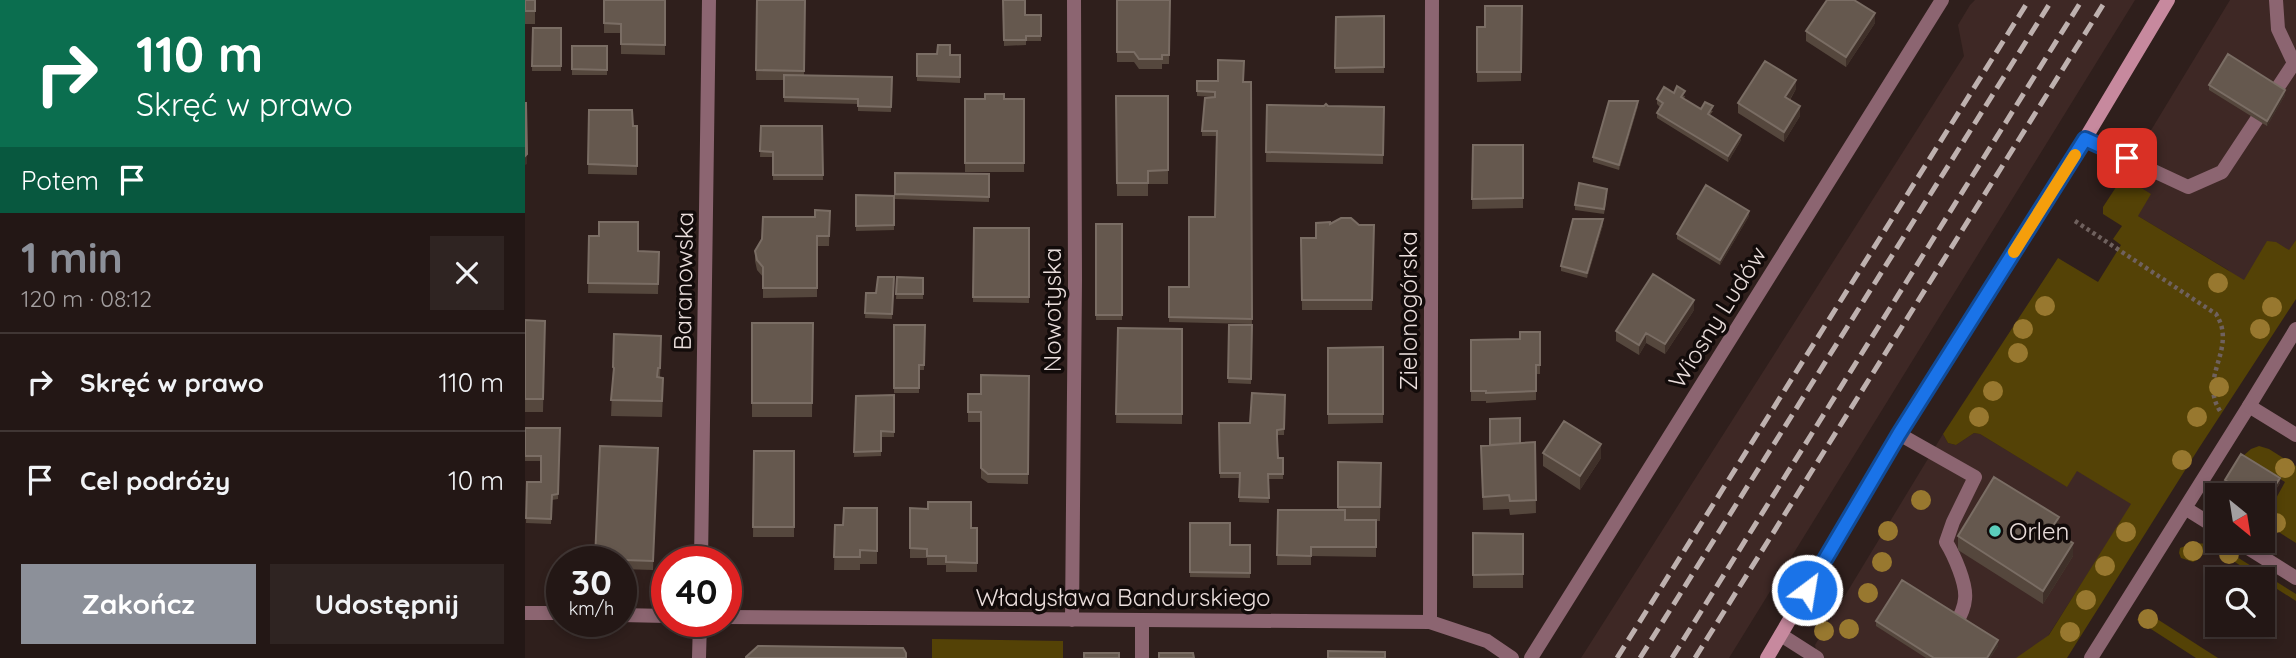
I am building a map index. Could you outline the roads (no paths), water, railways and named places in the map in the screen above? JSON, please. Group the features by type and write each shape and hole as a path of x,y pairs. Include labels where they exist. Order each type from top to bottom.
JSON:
{"street":[{"name":"Baranowska","path":"701,546 709,0"},
{"name":"Nowotyska","path":"1072,620 1075,0"},
{"name":"Zielonogórska","path":"1430,622 1431,0"},
{"name":"Wiosny Ludów","path":"1531,658 1942,0"},
{"path":"1767,658 1899,434 2085,139 2168,0"},
{"path":"2085,139 2188,187 2222,172 2294,63 2277,29 2276,0"},
{"path":"2091,658 2296,329"},
{"path":"2249,406 2296,435"},
{"path":"1899,434 1975,477 1946,542 1957,559 1966,598 1959,617 1933,658"},
{"path":"2185,508 2205,520"},
{"path":"2256,553 2296,578"},
{"path":"525,613 546,614"},
{"name":"Władysława Bandurskiego","path":"742,617 1430,622 1487,641 1512,658"},
{"path":"1142,620 1142,658"},
{"path":"1781,635 1817,658"},
{"path":"699,658 700,637"}],"railway":[{"path":"1617,658 2029,0"},
{"path":"1640,658 2052,0"},
{"path":"1672,658 2082,0"},
{"path":"1695,658 2106,0"}],"place":[{"name":"Orlen","path":"1995,531"}]}
